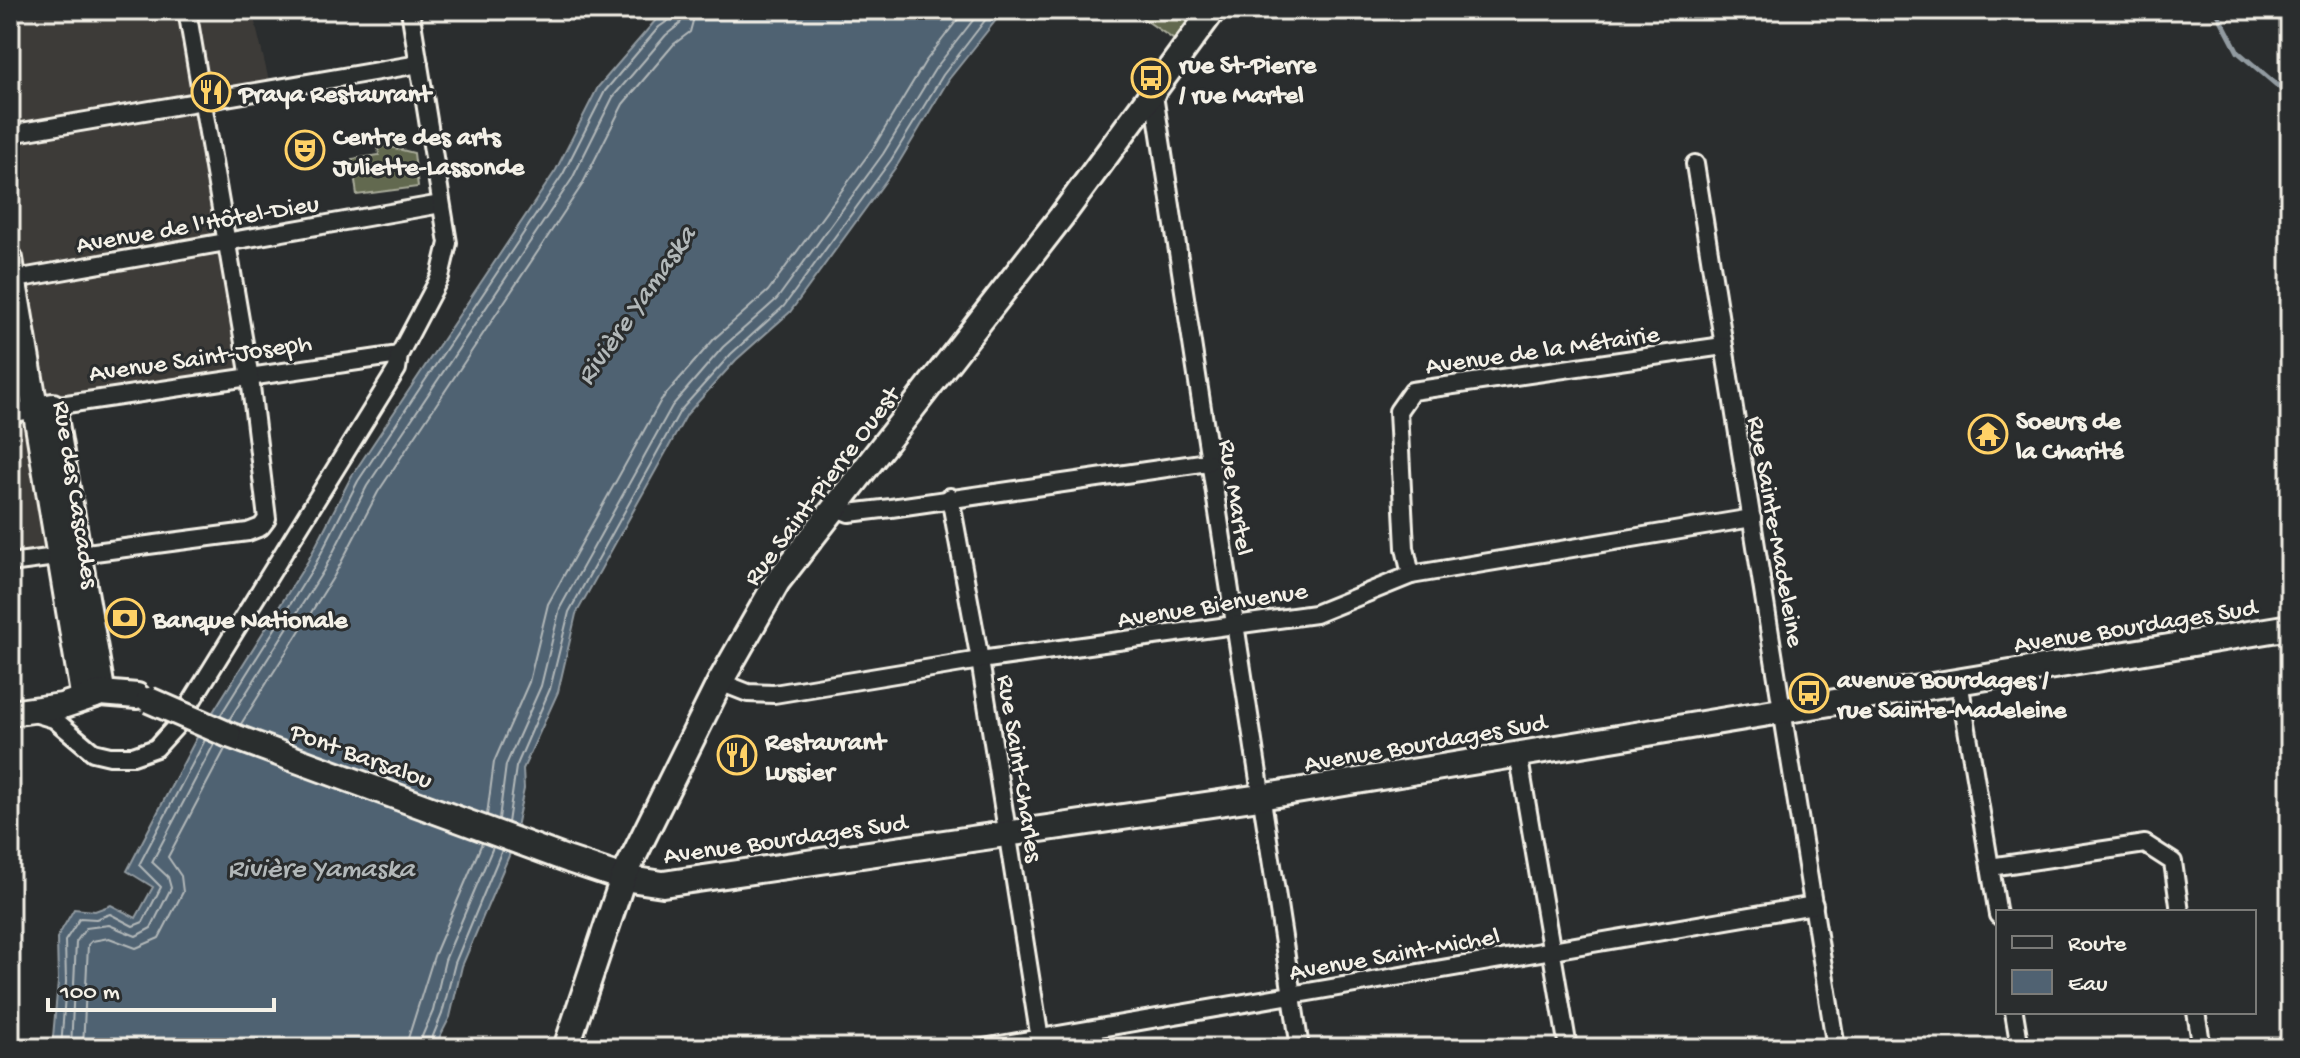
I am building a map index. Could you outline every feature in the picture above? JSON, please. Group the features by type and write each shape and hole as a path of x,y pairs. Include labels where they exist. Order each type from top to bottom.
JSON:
{"street":[{"path":"10,563 248,532 261,527 267,510 250,378 187,10"},
{"path":"15,707 54,719 93,752 133,756 156,748 177,725 397,369 399,355 440,277 448,243 410,10"},
{"name":"Rue Saint-Pierre Ouest","path":"566,1048 623,878 720,682 777,582 1154,95 1213,10"},
{"path":"10,134 419,64"},
{"name":"Rue Martel","path":"1154,95 1300,1048"},
{"name":"Rue Sainte-Madeleine","path":"1695,164 1836,1048"},
{"name":"Avenue de l'Hôtel-Dieu","path":"11,273 227,241 441,204"},
{"name":"Rue des Cascades","path":"11,273 45,408 69,556 97,682"},
{"name":"Avenue de la Métairie","path":"1411,575 1405,548 1398,411 1412,391 1723,346"},
{"name":"Avenue Saint-Joseph","path":"10,414 399,355"},
{"name":"Rue des Cascades","path":"45,408 59,443 69,556"},
{"path":"834,507 849,513 1208,462"},
{"name":"Rue Saint-Charles","path":"950,497 980,660 1041,1043"},
{"name":"Avenue Bienvenue","path":"720,682 748,693 774,694 980,660 1234,627 1315,614 1411,575 1752,518"},
{"name":"Avenue Bourdages Sud","path":"569,860 623,878 663,884 1260,797 1783,708 2290,627"},
{"path":"1959,681 1997,910"},
{"path":"15,707 62,706 97,682"},
{"name":"Pont Barsalou","path":"97,682 115,692 143,698 229,735 569,860"},
{"path":"1518,753 1568,1048"},
{"path":"1990,867 2145,844 2173,862 2180,910"},
{"name":"Avenue Saint-Michel","path":"983,1048 1041,1043 1292,993 1814,905"},
{"path":"2014,1014 2020,1048"},
{"path":"2196,1014 2202,1048"}],"shaded area":[{"path":"10,10 252,10 271,89 203,101 250,378 54,406 77,555 10,559"}],"green space":[{"path":"1131,10 1213,10 1186,48"},
{"path":"378,147 414,153 418,187 357,195 352,159 379,155"}],"water":[{"name":"Rivière Yamaska","path":"672,10 1004,10 949,79 898,164 790,312 736,360 687,414 576,614 558,692 523,769 524,789 511,851 462,966 450,1017 434,1048 52,1048 58,982 57,938 74,909 95,911 111,905 136,918 153,887 127,871 196,739 308,561 351,477 556,170 598,87 655,21"}],"waterway":[{"path":"2216,10 2238,52 2285,92 2290,103"}],"place":[{"name":"rue St-Pierre / rue Martel","path":"1151,78"},
{"name":"Praya Restaurant","path":"211,92"},
{"name":"Centre des arts Juliette-Lassonde","path":"305,150"},
{"name":"Soeurs de la Charité","path":"1988,434"},
{"name":"Banque Nationale","path":"125,618"},
{"name":"avenue Bourdages / rue Sainte-Madeleine","path":"1809,693"},
{"name":"Restaurant Lussier","path":"737,755"}]}
